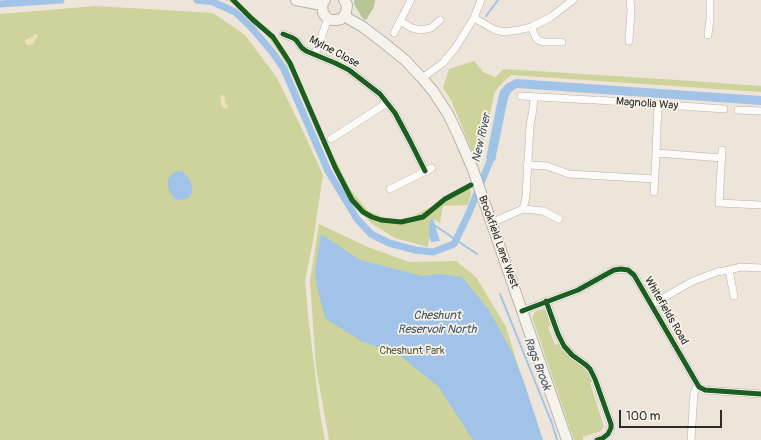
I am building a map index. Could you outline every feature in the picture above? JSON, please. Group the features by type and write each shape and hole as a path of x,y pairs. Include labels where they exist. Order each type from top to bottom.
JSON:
{"main road":[{"path":"296,0 323,3 323,13 328,19 332,20 341,19 344,16 347,8 344,0"},
{"name":"Brookfield Lane West","path":"344,16 384,43 405,60 433,91 448,114 459,137 484,203 567,440"}],"street":[{"path":"394,33 411,0"},
{"path":"422,78 443,63 456,47 474,18 481,0"},
{"path":"474,18 489,28 498,31 510,32 530,27 551,17 573,0"},
{"path":"629,41 631,20 630,0"},
{"path":"708,35 710,0"},
{"name":"Mylne Close","path":"315,54 328,19"},
{"path":"400,21 414,29 421,30 431,28 440,20"},
{"path":"530,27 538,40 544,42 562,42"},
{"name":"Mylne Close","path":"283,34 296,40 302,48 349,70 380,94 394,113 425,171"},
{"name":"Magnolia Way","path":"521,96 724,109"},
{"path":"523,209 526,196 530,126 534,97"},
{"path":"331,139 387,103"},
{"path":"654,192 658,105"},
{"path":"738,110 761,111"},
{"path":"656,153 722,154 719,203 761,205"},
{"path":"527,165 547,166 569,174 655,179"},
{"path":"390,189 432,168"},
{"path":"491,223 523,209 543,210 559,219"},
{"path":"651,305 693,281 717,272 740,267 761,268"},
{"name":"Whitefields Road","path":"522,311 578,290 614,270 628,270 634,275 699,387"},
{"path":"729,270 734,296"},
{"path":"546,302 564,346 572,355 590,369 596,379 611,428 606,436 597,440"},
{"path":"691,440 694,393 699,387 705,390 761,394"}],"green space":[{"path":"225,0 237,0 277,39 288,54 319,127 350,189 368,211 387,219 408,219 454,195 470,189 471,194 468,205 443,206 440,223 433,219 431,220 428,247 395,238 371,223 359,210 328,156 291,72 280,54 266,34 231,2"},
{"path":"354,0 375,0 374,7 366,20 363,19 354,4"},
{"path":"96,6 213,13 245,35 277,78 323,175 305,281 320,414 325,440 0,440 0,14"},
{"path":"474,61 483,72 495,77 504,69 761,86 761,92 511,75 495,91 478,165 451,100 443,88 449,69"},
{"name":"Cheshunt Park","path":"319,224 368,247 409,262 456,261 476,277 506,327 541,440 329,440 316,367 310,280"},
{"path":"543,309 548,312 552,324 548,327 555,345 559,344 586,368 593,380 590,383 604,427 601,431 583,437 583,440 574,440 532,317 535,312"}],"sand":[{"path":"35,34 38,36 33,44 27,45 25,40"},
{"path":"220,95 224,96 225,102 228,106 225,109 221,105"}],"water":[{"path":"516,79 761,96 761,105 517,88 511,92 508,98 495,161 486,159 500,91 506,84"},
{"path":"178,171 183,172 188,177 192,186 192,193 188,198 182,200 175,199 170,193 168,186 168,180 172,174"},
{"path":"433,219 440,241 431,242 429,235 430,220"},
{"name":"Cheshunt Reservoir North","path":"321,234 360,260 423,276 439,274 462,277 489,310 513,354 523,379 543,440 473,440 438,386 400,356 361,341 325,318 317,287 315,271"}],"waterway":[{"name":"New River","path":"0,4 61,0"},
{"name":"New River","path":"197,0 213,2 235,12 251,27 273,53 284,69 328,171 357,219 371,234 389,243 415,250 433,252 454,244 468,215 490,161 492,152"},
{"name":"Rags Brook","path":"486,16 498,0"},
{"name":"Rags Brook","path":"432,220 434,225 477,254"},
{"name":"Rags Brook","path":"500,294 553,426 557,440"}],"cycle path":[{"path":"233,0 273,37 290,63 335,167 352,200 363,212 381,220 401,222 423,217 445,199 471,185"},
{"path":"283,34 296,40 306,51 349,70 380,94 395,113 425,171"},
{"path":"522,311 578,290 614,270 628,270 634,275 699,387 705,390 761,394"},
{"path":"546,301 564,346 572,355 590,369 595,379 611,424 608,434 597,440"}]}
